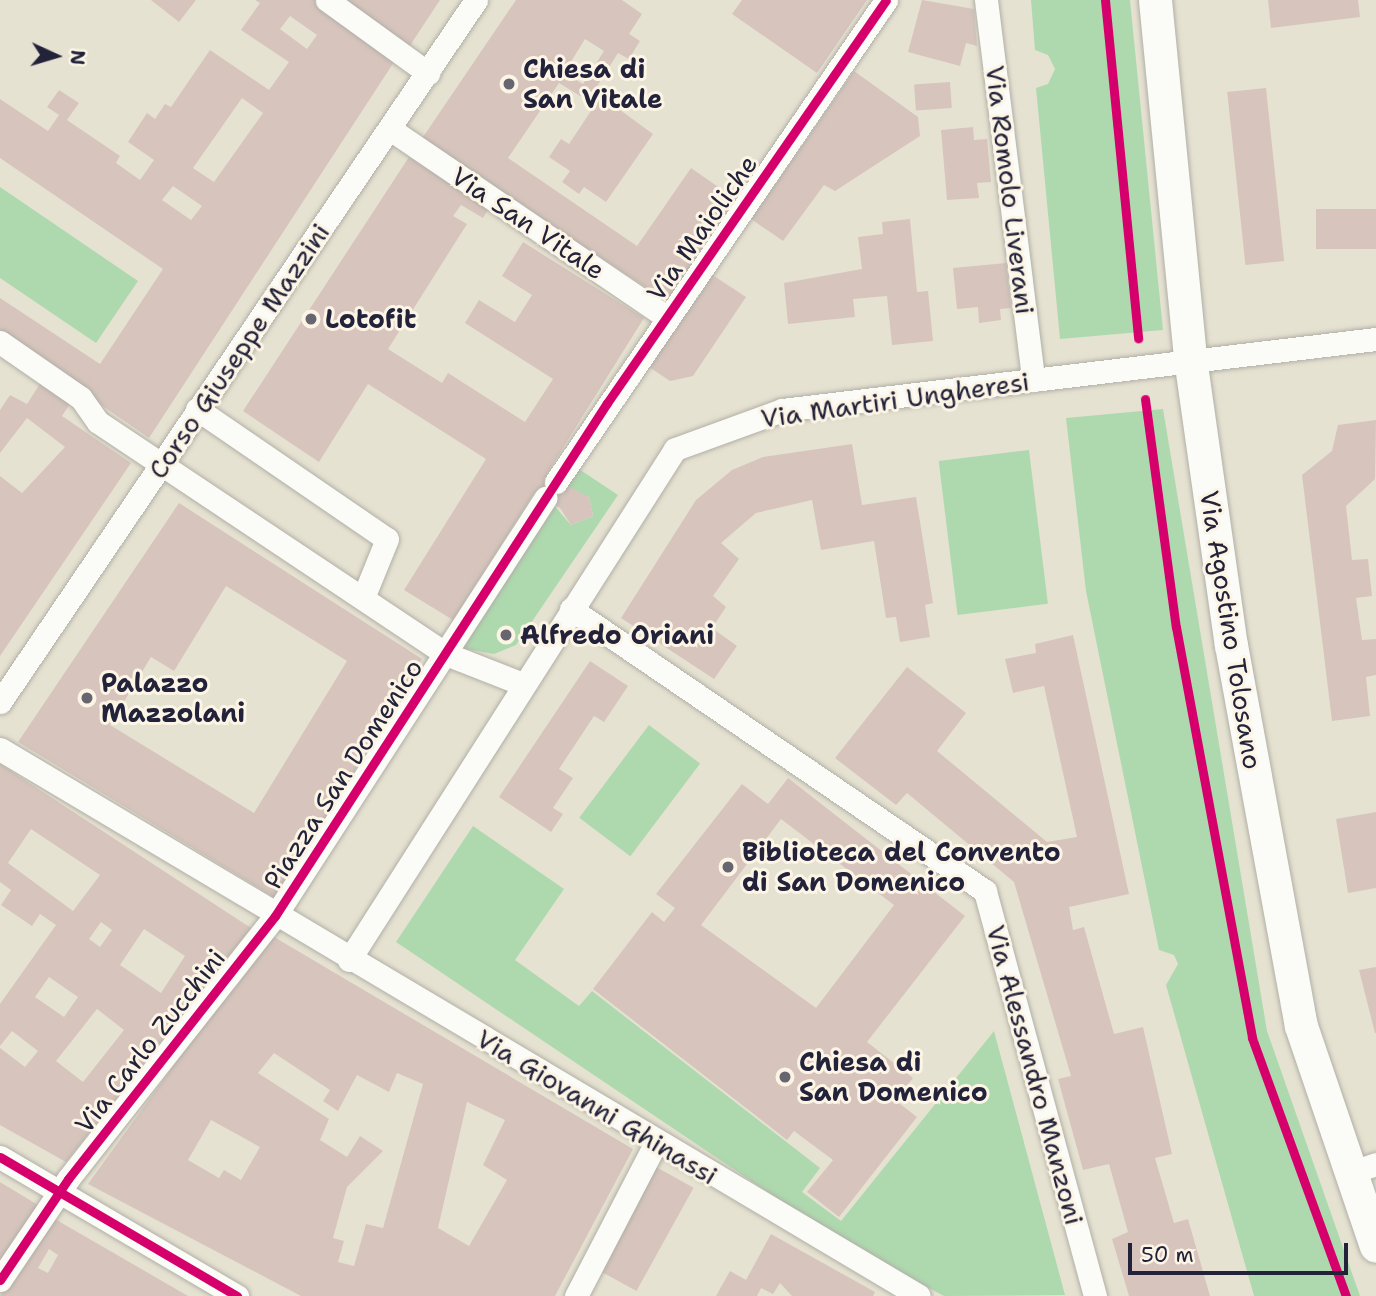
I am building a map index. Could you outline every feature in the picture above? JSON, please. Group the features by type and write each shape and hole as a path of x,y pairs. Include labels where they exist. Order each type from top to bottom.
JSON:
{"main road":[{"name":"Via Agostino Tolosano","path":"1155,0 1191,365 1231,645 1300,1027 1365,1168 1376,1246"}],"street":[{"path":"327,0 428,73"},
{"name":"Corso Giuseppe Mazzini","path":"0,702 477,0"},
{"name":"Via Maioliche","path":"446,654 550,490 666,316 886,0"},
{"name":"Via Romolo Liverani","path":"986,0 1034,380"},
{"name":"Via San Vitale","path":"390,128 666,316"},
{"name":"Via Martiri Ungheresi","path":"349,960 520,683 572,609 675,449 782,410 1034,380 1191,365 1376,339"},
{"path":"0,342 81,398 98,422 164,462 446,654 520,683"},
{"path":"197,409 387,539 363,598"},
{"name":"Via Alessandro Manzoni","path":"572,609 985,891 1096,1296"},
{"name":"Piazza San Domenico","path":"275,916 446,654"},
{"name":"Via Giovanni Ghinassi","path":"0,749 275,916 919,1296"},
{"name":"Via Carlo Zucchini","path":"0,1280 59,1192 275,916"},
{"path":"576,1296 656,1142"},
{"path":"0,1157 237,1296"}],"green space":[{"path":"1031,0 1130,0 1163,330 1060,339 1036,88 1048,84 1055,69 1048,55 1035,50"},
{"path":"0,187 138,281 96,343 0,278"},
{"path":"1163,409 1267,1031 1360,1296 1254,1296 1166,985 1178,964 1174,955 1159,950 1086,591 1066,418"},
{"path":"1029,450 1048,604 958,615 939,461"},
{"path":"576,467 618,495 516,645 494,654 460,648 552,503 571,525 593,516 589,497 563,487"},
{"path":"649,725 700,764 630,856 579,818"},
{"path":"473,826 564,889 515,960 579,1006 592,991 820,1168 802,1192 841,1221 994,1031 1065,1295 944,1296 839,1240 396,942"}],"building":[{"path":"151,0 196,0 179,22"},
{"path":"255,0 315,0 394,62 149,438 0,335 0,298 100,364 163,269 0,158 0,99 48,131 59,115 47,107 59,90 79,103 67,120 120,156 116,163 140,180 154,160 128,142 147,113 155,119 165,104 171,107 210,50 269,90 289,62 241,30 260,3","holes":["290,16 317,35 307,49 280,29","242,98 263,113 214,182 193,168","173,186 202,206 191,220 162,200"]},
{"path":"345,0 440,0 409,47"},
{"path":"516,0 622,0 642,14 629,34 640,41 629,59 618,53 594,91 653,134 606,202 584,187 579,194 562,182 570,171 549,157 561,139 569,144 595,105 559,83 508,158 637,246 691,168 737,200 667,301 421,140","holes":["585,39 604,51 583,84 564,73"]},
{"path":"742,0 867,0 817,73 732,14"},
{"path":"922,0 974,9 977,46 966,43 960,66 908,52"},
{"path":"1268,0 1358,0 1360,17 1271,28"},
{"path":"854,71 918,117 920,136 835,191 824,185 783,241 751,219"},
{"path":"950,82 952,108 916,110 914,85"},
{"path":"1266,88 1284,261 1245,265 1227,92"},
{"path":"973,127 974,140 987,139 991,182 977,183 979,198 947,200 941,130"},
{"path":"409,157 489,208 483,218 461,205 453,216 467,224 388,349 442,383 448,373 525,422 553,379 465,323 479,300 515,322 532,295 502,276 523,242 644,318 546,475 589,497 593,516 571,525 560,508 535,492 453,620 404,590 486,459 368,384 319,462 243,411"},
{"path":"1316,209 1376,209 1376,249 1316,249"},
{"path":"910,219 917,292 928,291 933,341 892,345 887,296 853,299 855,317 788,324 784,283 862,269 858,237 883,234 882,222"},
{"path":"1006,263 1011,308 1000,309 1001,320 979,323 978,307 957,309 953,268"},
{"path":"705,270 746,297 693,376 670,381 643,363"},
{"path":"43,379 73,399 62,416 131,463 0,656 0,476 22,493 65,447 27,418 0,453 0,410 10,395 27,404"},
{"path":"1376,420 1375,479 1346,506 1352,560 1368,559 1372,596 1356,598 1362,640 1376,639 1376,675 1366,677 1370,716 1332,721 1302,475 1332,451 1338,425"},
{"path":"852,444 862,505 916,497 933,603 925,605 930,637 900,642 896,617 886,618 874,541 821,550 812,500 756,513 721,543 739,559 713,596 726,607 712,628 737,646 714,679 621,618 696,500 732,470 763,457"},
{"name":"Palazzo Mazzolani","path":"179,503 422,659 277,899 18,742","holes":["226,586 347,661 254,813 110,725 151,657 174,671"]},
{"path":"1073,635 1129,894 1069,907 1073,930 1084,927 1114,1034 1143,1027 1172,1154 1155,1158 1174,1223 1188,1219 1210,1296 1129,1296 1112,1239 1128,1232 1109,1164 1083,1170 1058,1079 1071,1076 1014,882 907,793 896,805 835,758 907,667 966,713 937,751 1047,842 1077,837 1044,686 1013,693 1005,659 1036,653 1035,644"},
{"path":"590,661 628,686 604,722 594,716 559,769 573,778 553,808 563,814 551,832 499,797"},
{"path":"0,764 251,928 66,1162 0,1125 0,1048 25,1067 38,1051 12,1031 0,1046 0,1004 56,925 40,914 32,926 1,905 11,890 0,882","holes":["31,829 100,875 73,911 8,863","101,922 112,930 100,947 89,939","144,929 185,956 161,993 120,965","49,977 78,997 64,1017 35,997","97,1009 124,1030 83,1082 56,1061"]},
{"path":"788,778 965,916 867,1042 913,1078 895,1100 917,1117 839,1217 807,1192 833,1160 794,1131 787,1140 593,989 652,912 664,922 675,908 656,894 742,784 768,804","holes":["781,819 894,905 816,1008 701,925"]},
{"path":"1376,812 1376,888 1348,893 1336,819"},
{"path":"269,934 633,1149 555,1296 301,1296 88,1184","holes":["274,1053 330,1090 323,1101 338,1111 357,1075 389,1092 397,1073 423,1084 383,1228 366,1224 354,1266 338,1262 344,1241 333,1238 347,1187 383,1151 360,1136 347,1157 320,1140 329,1119 258,1073","467,1102 505,1120 483,1165 507,1180 469,1246 438,1228","211,1120 260,1147 241,1180 224,1170 219,1178 188,1160"]},
{"path":"1376,967 1376,1033 1375,1033 1359,970"},
{"path":"656,1167 694,1188 636,1291 599,1270"},
{"path":"0,1182 38,1205 0,1262"},
{"path":"48,1215 188,1296 0,1296","holes":["49,1249 58,1255 48,1273 38,1268"]},
{"path":"771,1234 875,1292 873,1296 792,1296 780,1283 773,1294 761,1288 757,1296 716,1296 730,1271 746,1280"}],"cycle path":[{"path":"0,1280 68,1179 275,916 607,403 886,0"},
{"path":"1105,0 1138,338"},
{"path":"1145,399 1176,627 1252,1038 1346,1296"},
{"path":"0,1157 237,1296"}],"place":[{"name":"Chiesa di San Vitale","path":"509,84"},
{"name":"Lotofit","path":"311,319"},
{"name":"Alfredo Oriani","path":"506,635"},
{"name":"Palazzo Mazzolani","path":"87,698"},
{"name":"Biblioteca del Convento di San Domenico","path":"728,867"},
{"name":"Chiesa di San Domenico","path":"785,1077"}]}
